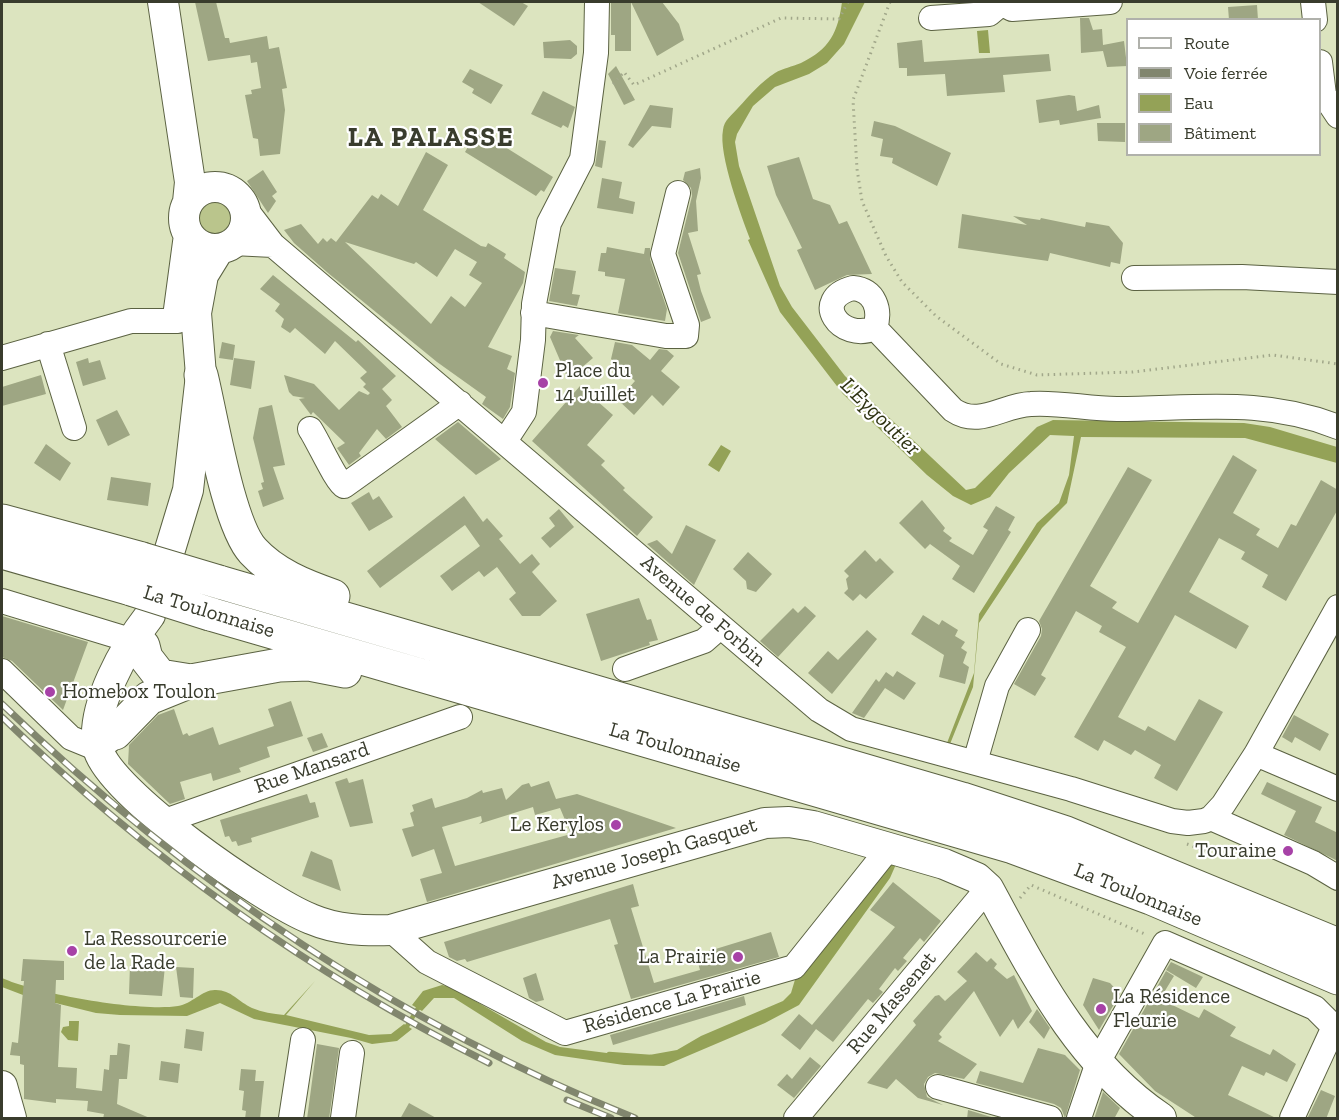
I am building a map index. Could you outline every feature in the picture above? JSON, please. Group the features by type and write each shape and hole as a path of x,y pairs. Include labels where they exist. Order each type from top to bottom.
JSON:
{"highway":[{"path":"201,375 231,504 251,549 266,564 310,588 390,615 559,681"},
{"path":"2,503 69,523 92,545"},
{"name":"La Toulonnaise","path":"2,521 92,545 137,574 210,614 1014,848 1151,898 1338,978"},
{"name":"La Toulonnaise","path":"2,552 137,574 219,582 962,799 1066,833 1338,945"},
{"path":"141,634 146,658 160,676 190,681"},
{"path":"106,741 150,698 190,681 279,665 309,664 652,742"}],"main road":[{"path":"163,2 176,32 190,114 190,182 184,219 189,235 203,247 226,246 244,227 244,207 231,192 221,188 202,190 188,202"},
{"path":"176,32 178,2"},
{"path":"190,114 206,158 221,188"},
{"name":"Avenue Joseph Gasquet","path":"189,235 182,270 187,317 201,375 188,490 120,707 106,741 135,796 254,888 290,909 336,927 362,931 391,930 765,822 805,825 944,864 977,878 988,888 1045,993 1079,1041 1115,1082 1161,1119"},
{"name":"Avenue Joseph Gasquet","path":"196,423 181,350 187,317 203,275 226,246"},
{"path":"2,1086 11,1118"}],"street":[{"path":"505,441 524,412 533,340 533,313 551,218 582,159 596,53 597,2"},
{"path":"931,18 989,14 1000,3 1012,9 1110,2"},
{"path":"1313,2 1315,18"},
{"path":"1321,70 1324,95 1338,116"},
{"path":"533,313 666,336 686,336 687,325 663,252 678,193"},
{"name":"Avenue de Forbin","path":"244,207 273,245 720,627 835,722 851,729 975,762 1172,821 1188,823 1211,818"},
{"path":"226,246 273,245"},
{"path":"1134,278 1242,277 1338,282"},
{"path":"2,358 131,321 142,326 187,317"},
{"path":"875,328 953,410 970,418 985,417 1016,405 1032,403 1113,409 1233,405 1274,409 1338,427"},
{"path":"48,344 74,428"},
{"path":"310,429 328,458 337,482 344,486 460,403"},
{"path":"2,601 141,634"},
{"path":"1338,607 1256,754 1223,805 1211,818 1313,863 1338,879"},
{"path":"625,669 696,644 712,636 720,627"},
{"path":"975,762 997,687 1028,630"},
{"path":"2,671 71,738 106,741"},
{"name":"Rue Mansard","path":"165,821 460,717"},
{"path":"1256,754 1338,789"},
{"name":"Résidence La Prairie","path":"391,930 427,962 565,1034 794,967 889,848"},
{"name":"Rue Massenet","path":"796,1119 988,888"},
{"path":"1080,1119 1098,1062 1158,952 1315,1008 1335,1030 1292,1119"},
{"path":"291,1119 303,1040"},
{"path":"343,1119 352,1053"},
{"path":"938,1087 1050,1119"},
{"path":"11,1118 20,1116 29,1119"}],"path":[{"path":"612,86 624,72 634,86 781,18 839,19 848,2"},
{"path":"890,2 853,100 857,169 862,201 886,256 902,282 936,316 1001,364 1037,375 1133,372 1273,355 1338,364"},
{"path":"1013,906 1031,885 1158,952"}],"shaded area":[{"path":"212,187 229,192 235,197 243,211 243,227 240,236 203,247 188,231 185,210 202,190"}],"water":[{"name":"L'Eygoutier","path":"842,2 865,2 844,44 827,63 809,74 775,87 753,106 735,142 739,166 780,286 792,307 845,376 966,490 975,488 1037,427 1053,420 1244,423 1270,427 1337,447 1337,463 1245,438 1081,437 1067,503 1042,528 979,623 973,687 950,744 947,743 974,673 979,614 1037,523 1059,503 1069,475 1074,436 1050,435 1009,473 990,497 971,505 953,496 927,475 843,394 780,312 748,240 750,239 727,169 722,141 724,126 731,115 770,77 778,71 811,58 826,45 835,31"},
{"path":"988,30 990,53 979,53 977,31"},
{"path":"721,445 731,451 719,472 708,465"},
{"path":"894,861 897,862 890,878 799,1005 765,1023 664,1066 624,1065 555,1055 522,1041 454,998 434,998 422,1011 412,1005 423,991 442,985 451,987 546,1042 560,1047 638,1057 677,1050 701,1036 783,1001 791,993 797,973"},
{"path":"2,978 63,995 139,1006 178,1006 211,990 221,991 231,994 252,1008 284,1015 315,981 286,1015 369,1035 391,1034 404,1024 412,1029 397,1041 372,1044 254,1019 220,1003 187,1016 96,1013 23,995 2,987"},
{"path":"69,1021 79,1021 78,1041 68,1040 61,1032 63,1027 69,1026"}],"building":[{"path":"195,2 216,2 225,38 229,38 230,43 267,36 269,49 279,47 287,88 282,89 285,110 280,154 260,156 258,139 253,138 245,95 252,94 251,90 261,88 257,62 251,63 250,55 208,61"},
{"path":"478,2 521,2 528,6 514,26"},
{"path":"611,2 631,2 631,51 615,51 615,35 611,35"},
{"path":"631,2 662,2 679,24 684,40 657,56"},
{"path":"1257,5 1258,18 1229,18 1228,7"},
{"path":"1080,18 1089,18 1093,30 1102,29 1103,45 1124,41 1126,66 1107,67 1103,51 1081,53"},
{"path":"570,40 577,46 577,54 571,59 544,58 543,42"},
{"path":"922,40 924,62 1049,54 1051,71 1003,75 1005,92 947,96 945,74 907,76 907,68 899,68 897,43"},
{"path":"616,66 635,100 624,105 608,74"},
{"path":"470,69 503,85 491,104 472,93 474,89 462,82"},
{"path":"543,91 575,107 568,128 563,125 561,128 531,114"},
{"path":"1075,96 1077,111 1099,105 1101,118 1060,125 1059,120 1039,123 1036,100"},
{"path":"650,105 673,108 671,128 652,126 633,148 628,145"},
{"path":"874,121 895,126 951,153 937,186 892,163 893,158 880,156 883,139 871,136"},
{"path":"1097,123 1125,123 1125,142 1098,141"},
{"path":"478,130 553,177 544,192 541,190 536,196 465,152"},
{"path":"599,140 606,141 602,168 595,166"},
{"path":"426,152 448,165 423,210 481,246 486,247 488,243 506,254 504,258 525,272 523,283 488,347 512,356 507,369 515,373 510,407 503,419 482,404 486,397 437,362 328,273 294,243 284,230 301,224 318,244 323,238 327,242 331,238 336,242 372,195 378,199 381,194 398,206","holes":["345,242 414,264 416,262 437,277 455,249 477,262 469,275 482,283 465,307 451,296 431,324"]},
{"path":"799,157 813,199 830,205 839,224 847,221 872,274 847,275 815,290 797,250 802,248 776,195 767,166"},
{"path":"700,168 701,178 696,201 698,231 688,233 701,274 697,275 701,291 711,318 701,322 678,253 692,196 691,188 683,180 685,172"},
{"path":"263,170 277,192 272,196 276,201 268,213 247,181"},
{"path":"602,178 622,182 619,198 635,202 633,214 597,208"},
{"path":"962,214 1027,225 1013,216 1040,220 1041,218 1085,227 1086,222 1109,226 1123,243 1120,264 1111,262 1110,267 1050,253 1048,261 958,248"},
{"path":"607,247 644,254 645,248 650,248 650,259 667,309 665,321 618,313 625,279 605,276 605,272 598,271 601,253 606,253"},
{"path":"555,268 576,271 572,294 580,295 577,306 549,301"},
{"path":"273,275 356,342 358,340 396,376 382,389 392,400 386,406 402,427 386,439 377,429 359,453 361,456 349,465 337,448 345,443 313,412 311,415 299,399 305,398 293,396 289,392 284,375 314,384 339,410 359,391 368,395 370,393 363,387 366,384 360,378 367,372 335,341 325,354 295,328 290,333 281,327 284,319 275,311 280,304 260,289"},
{"path":"553,331 579,335 575,338 593,358 568,379 550,337"},
{"path":"222,342 235,345 233,360 219,358"},
{"path":"615,342 632,345 650,360 659,349 667,350 674,356 661,371 680,387 663,406 652,395 634,415 618,400 635,381 611,359"},
{"path":"88,358 89,363 100,360 106,379 83,386 76,362"},
{"path":"234,358 255,361 251,389 230,385"},
{"path":"41,375 46,394 2,406 2,387"},
{"path":"580,386 613,415 587,445 605,461 601,465 625,488 623,490 653,517 637,536 532,441"},
{"path":"272,405 285,465 273,467 284,499 263,507 258,491 263,489 261,483 264,482 253,438 259,408"},
{"path":"117,410 130,435 108,446 96,420"},
{"path":"458,422 501,459 476,475 435,439"},
{"path":"46,444 71,463 60,481 34,463"},
{"path":"1233,455 1257,470 1233,513 1260,529 1256,535 1278,548 1291,524 1296,526 1321,480 1338,490 1338,509 1286,601 1262,587 1268,575 1241,559 1245,552 1219,538 1189,592 1249,626 1236,649 1175,615 1118,717 1145,731 1148,726 1175,741 1199,699 1223,712 1177,791 1154,778 1161,765 1135,750 1131,755 1104,740 1098,751 1074,737 1126,647 1099,632 1102,626 1076,611 1041,675 1046,678 1035,696 1014,684 1041,636 1042,629 1039,621 1128,467 1152,480 1090,586 1117,602 1112,608 1138,623"},
{"path":"111,477 151,483 148,506 107,500"},
{"path":"369,492 373,500 379,496 393,517 369,531 351,503"},
{"path":"464,496 483,522 487,518 503,536 499,539 520,564 532,554 540,564 532,572 557,601 540,616 522,616 509,599 516,593 497,567 484,577 479,571 452,591 440,576 480,546 465,525 380,588 367,571"},
{"path":"922,500 945,528 943,531 952,538 949,541 973,555 988,530 983,527 996,506 1015,517 1008,530 1011,532 974,593 952,579 960,566 930,544 925,549 899,523"},
{"path":"559,509 574,527 550,548 541,538 555,526 549,518"},
{"path":"686,525 716,540 694,585 647,544 657,540 672,554"},
{"path":"865,550 876,562 880,558 894,572 866,599 860,594 853,601 844,593 848,589 846,579 849,576 844,571"},
{"path":"748,552 772,574 756,592 747,589 746,581 733,569"},
{"path":"639,598 647,620 651,619 658,640 649,642 650,645 601,661 586,614"},
{"path":"805,606 816,616 778,657 760,641 793,608 798,613"},
{"path":"923,615 939,625 942,620 958,630 955,636 965,642 961,648 967,652 963,663 969,667 965,684 939,677 944,655 911,634"},
{"name":"Homebox Toulon","path":"2,616 88,642 63,710 12,661 2,657"},
{"path":"867,630 877,639 832,694 808,673 828,651 838,660"},
{"path":"897,671 916,683 904,700 885,688 864,718 852,713 876,679 879,682 886,672 893,677"},
{"path":"291,701 303,736 267,747 270,757 239,768 241,772 213,781 211,773 180,782 185,799 170,804 128,764 129,745 158,715 174,709 183,735 187,733 189,736 213,727 219,745 274,726 268,709"},
{"path":"1294,715 1329,734 1320,751 1295,737 1292,743 1282,737"},
{"path":"322,733 328,747 313,752 307,738"},
{"path":"347,778 349,783 363,779 373,823 350,827 335,782"},
{"path":"549,781 556,799 577,794 676,828 427,902 420,879 442,873 434,849 412,857 402,829 414,826 410,813 414,811 412,805 432,798 435,808 467,798 482,790 483,793 502,788 506,800 522,785 529,783 531,787","holes":["533,807 535,815 560,808 571,834 455,866 442,827 481,816 482,821 479,824"]},
{"path":"1267,782 1322,807 1315,822 1338,833 1338,861 1284,835 1296,811 1261,794"},
{"path":"307,794 310,803 315,802 319,817 251,838 252,842 238,846 236,841 232,842 229,836 225,837 220,820"},
{"path":"311,851 332,860 341,891 302,876"},
{"path":"893,882 941,921 924,942 920,938 903,958 907,961 898,971 895,968 879,989 883,992 873,1003 868,999 833,1042 816,1029 800,1050 781,1035 799,1014 812,1025 895,927 870,910"},
{"path":"633,884 639,906 631,908 654,983 700,970 696,955 771,932 779,957 631,999 614,945 618,944 610,919 467,962 465,959 457,961 449,957 444,942"},
{"path":"976,952 987,962 991,958 997,964 994,968 1007,979 1014,975 1032,1011 1018,1029 1013,1019 1000,1037 974,991 939,1034 942,1037 938,1041 977,1064 964,1079 935,1073 928,1077 924,1084 927,1097 943,1105 918,1098 896,1079 887,1089 867,1083 916,1025 913,1021 935,996 939,995 945,1001 967,981 957,972"},
{"path":"23,959 64,961 64,980 56,980 55,1003 61,1005 58,1067 77,1068 76,1088 102,1091 104,1069 109,1070 110,1055 117,1055 118,1043 130,1045 127,1079 119,1079 117,1104 152,1119 103,1119 104,1114 87,1111 88,1101 56,1099 56,1103 24,1099 24,1065 20,1064 20,1056 10,1055 12,1042 18,1043 24,981 21,981"},
{"path":"1171,962 1203,977 1196,988 1166,970"},
{"path":"130,965 165,966 162,996 129,994"},
{"path":"176,967 194,968 193,998 180,997"},
{"path":"1166,971 1174,976 1160,999 1199,1018 1204,1009 1236,1027 1230,1036 1270,1055 1273,1049 1296,1064 1287,1082 1266,1072 1264,1076 1242,1066 1228,1095 1278,1119 1198,1119 1155,1091 1119,1054"},
{"path":"536,973 544,1000 536,1002 529,998 523,978"},
{"name":"La Résidence Fleurie","path":"1093,978 1110,983 1120,994 1099,1030 1083,1005"},
{"path":"744,996 746,1005 613,1045 610,1035"},
{"path":"1037,1009 1050,1028 1044,1039 1029,1022"},
{"path":"186,1029 204,1032 202,1051 184,1048"},
{"path":"317,1044 339,1048 329,1119 307,1119"},
{"path":"1038,1048 1065,1055 1080,1070 1065,1118 1061,1108 1054,1104 976,1083 980,1071 1023,1083"},
{"path":"810,1057 821,1066 794,1098 777,1085 787,1074 792,1079"},
{"path":"161,1061 180,1064 178,1083 159,1080"},
{"path":"241,1069 256,1070 255,1081 264,1081 260,1119 245,1119 246,1111 242,1110 244,1091 239,1090"},
{"path":"1321,1090 1335,1096 1326,1119 1307,1119"},
{"path":"1103,1092 1120,1108 1114,1119 1094,1119"},
{"path":"409,1103 438,1119 400,1119"},
{"path":"968,1110 998,1119 967,1119"}],"waterway":[{"path":"404,1031 420,1005"},
{"path":"609,1054 651,1057"}],"railway":[{"path":"2,704 72,769 145,830 221,888 299,942 379,992 462,1038 547,1080 635,1118"},
{"path":"2,717 114,817 232,908 357,991 489,1063"},
{"path":"567,1100 611,1118"}],"place":[{"name":"Place du 14 Juillet","path":"543,383"},
{"name":"Homebox Toulon","path":"50,692"},
{"name":"Le Kerylos","path":"616,825"},
{"name":"Touraine","path":"1288,851"},
{"name":"La Ressourcerie de la Rade","path":"72,951"},
{"name":"La Prairie","path":"738,957"},
{"name":"La Résidence Fleurie","path":"1101,1009"}],"district":[{"name":"LA PALASSE","path":"431,138"}]}
